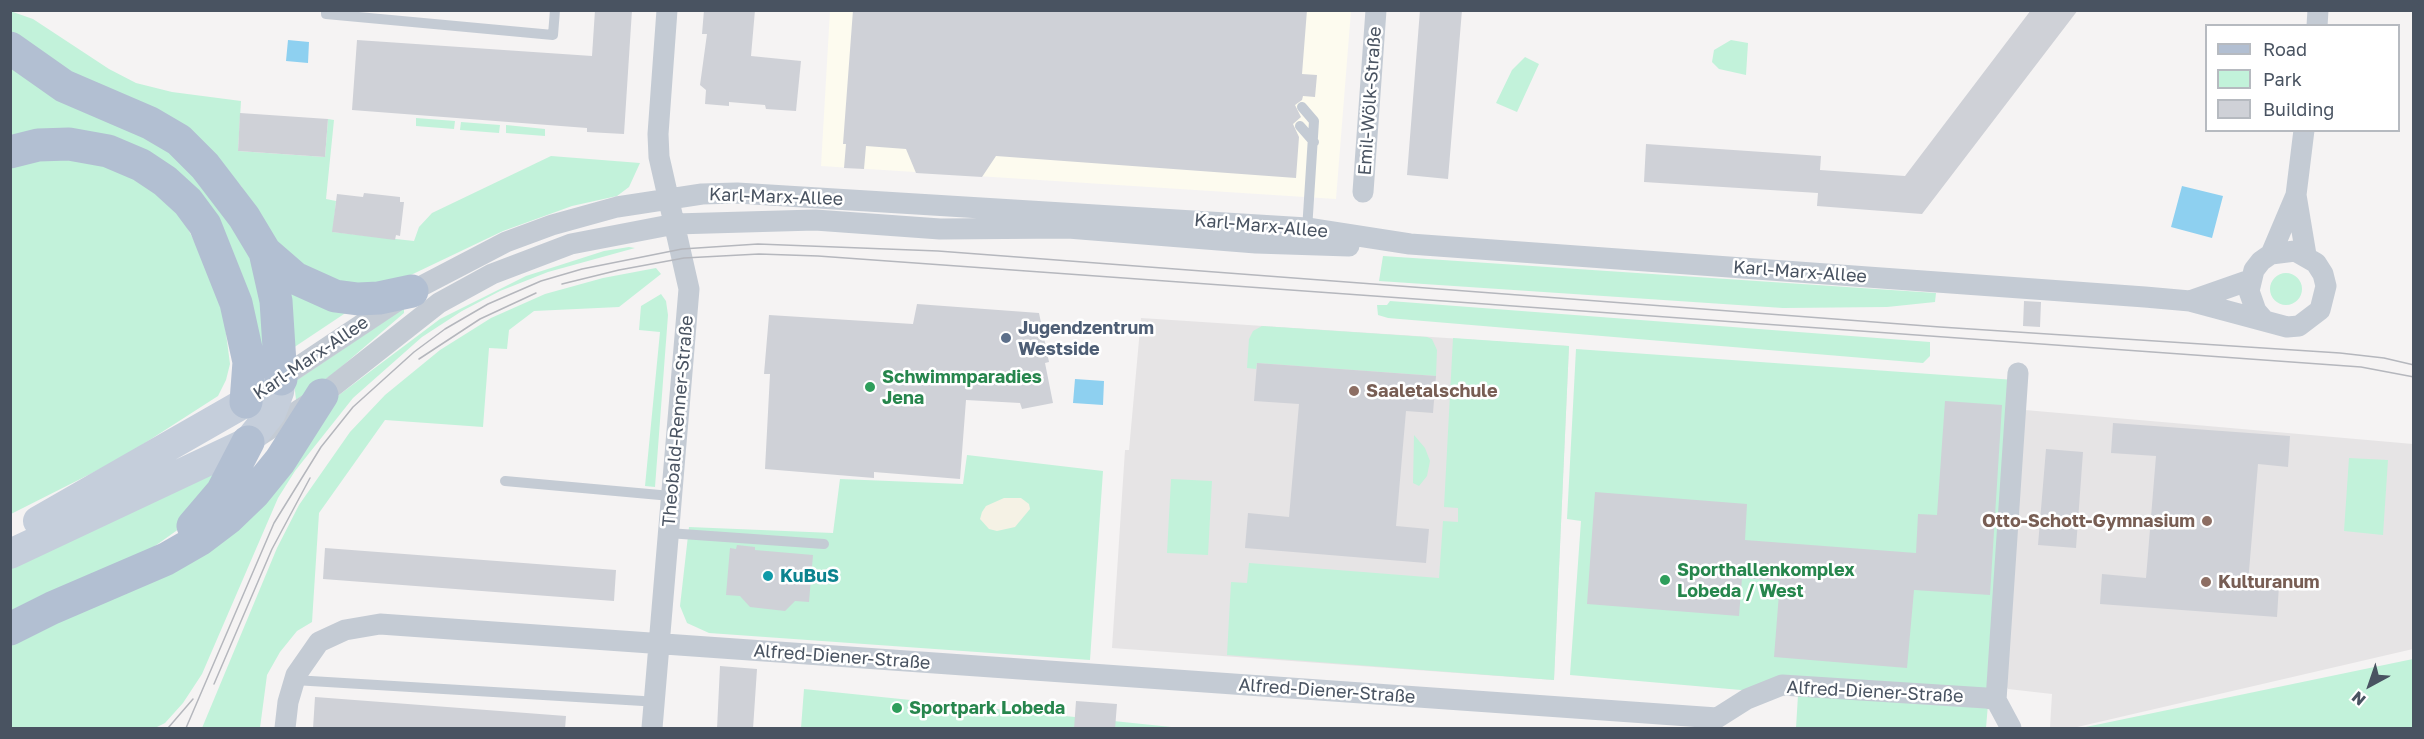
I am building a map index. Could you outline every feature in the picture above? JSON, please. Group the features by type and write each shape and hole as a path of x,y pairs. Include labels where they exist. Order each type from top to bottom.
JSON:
{"main road":[{"path":"10,48 64,86 150,123 179,140 205,166 244,217 265,252 295,278 335,296 358,299 379,298 411,291"},
{"path":"10,152 38,146 69,144 108,150 141,165 165,181 188,202 205,225 236,303 249,362 246,402"},
{"path":"127,575 188,531 208,510 233,475 248,442 271,413 281,379 276,301 265,252"},
{"path":"10,629 174,554 228,518 254,493 280,461 322,395"},
{"name":"Karl-Marx-Allee","path":"12,547 246,402"},
{"name":"Karl-Marx-Allee","path":"12,547 248,442"}],"street":[{"name":"Theobald-Renner-Straße","path":"652,729 689,289 659,157 658,134 667,10"},
{"name":"Emil-Wölk-Straße","path":"1363,192 1376,10"},
{"name":"Karl-Marx-Allee","path":"2190,301 2250,280 2254,270 2271,254 2296,195 2304,132"},
{"name":"Karl-Marx-Allee","path":"246,402 411,291 472,258 528,233 617,207 702,194 758,194 1306,237 2190,301 2264,319 2275,325 2300,326 2320,310 2326,286 2323,274 2316,263 2306,255 2296,195"},
{"name":"Karl-Marx-Allee","path":"248,442 322,395 439,303 492,274 571,244 675,224 815,220 940,229 1068,228 1306,237"},
{"path":"2271,254 2295,251 2306,255"},
{"path":"2250,280 2251,301 2264,319"},
{"path":"2011,729 1991,699 2018,373"},
{"path":"285,729 288,702 294,680 319,642 345,630 380,624 659,645"},
{"name":"Alfred-Diener-Straße","path":"659,645 1717,718 1747,699 1782,685 1991,699"}],"lane":[{"path":"326,10 326,14 553,35 555,10"},
{"path":"1302,107 1314,122 1306,237"},
{"path":"1300,126 1314,142"},
{"path":"505,482 671,496"},
{"path":"668,533 824,544"},
{"path":"294,680 643,701"}],"shaded area":[{"path":"830,11 1351,11 1336,199 821,166"},
{"path":"1141,318 1569,346 1554,680 1112,648 1125,450 1129,450"},
{"path":"2025,410 2413,444 2413,649 2073,728 2050,728 2052,694 2008,689 2005,685"}],"green space":[{"path":"10,11 33,19 109,69 136,83 172,92 241,101 238,151 325,157 328,119 334,120 326,199 336,201 333,232 414,241 419,227 432,213 551,156 640,163 629,187 617,196 572,206 503,231 392,284 368,287 311,276 273,240 241,186 213,156 68,75 11,34"},
{"path":"1731,40 1748,43 1746,75 1719,69 1712,62 1714,50"},
{"path":"1525,57 1539,64 1517,112 1496,103 1512,70"},
{"path":"11,62 113,117 192,166 262,274 265,366 220,225 55,129 11,135"},
{"path":"416,118 455,121 454,129 416,126"},
{"path":"461,122 500,125 499,133 460,130"},
{"path":"506,125 545,129 545,136 506,133"},
{"path":"39,157 104,164 141,180 168,200 186,225 210,272 224,318 230,364 226,380 218,396 120,459 11,514 11,163"},
{"path":"635,248 548,272 500,291 462,311 422,337 353,398 295,471 278,498 202,674 183,703 165,723 155,728 11,728 10,641 135,580 323,407 440,319 526,276 604,251"},
{"path":"1383,256 1936,293 1935,302 1887,307 1783,308 1379,281"},
{"path":"656,268 661,274 619,307 534,311 509,330 507,349 489,348 483,427 385,420 319,513 312,622 297,631 280,652 267,675 260,728 202,728 277,548 299,505 350,432 385,395 440,350 491,318 545,294 603,278"},
{"path":"2286,273 2298,277 2302,289 2298,301 2286,305 2274,301 2270,289 2274,277"},
{"path":"294,287 353,308 293,348 286,299"},
{"path":"661,294 666,301 668,315 655,487 645,486 660,332 639,330 641,306"},
{"path":"1390,301 1930,342 1930,356 1923,363 1388,318 1378,315 1377,305 1387,305"},
{"path":"404,308 404,313 333,374 296,400 294,382"},
{"path":"1262,326 1427,337 1432,339 1437,350 1436,376 1257,363 1256,369 1247,368 1249,339 1253,331"},
{"path":"1453,338 1569,346 1554,680 1227,655 1231,582 1247,583 1249,563 1439,578 1443,521 1458,522 1458,508 1444,507"},
{"path":"1576,349 2015,380 1986,728 1796,728 1798,695 1570,675 1581,521 1567,519"},
{"path":"1414,435 1425,448 1430,461 1427,476 1419,486 1413,483"},
{"path":"967,455 1103,471 1090,660 709,633 687,623 680,606 689,527 833,533 840,479 963,484"},
{"path":"234,458 183,526 141,556 11,622 11,566"},
{"path":"2349,458 2388,460 2383,535 2344,531"},
{"path":"1171,479 1212,481 1208,555 1167,553"},
{"path":"2413,659 2413,728 2081,728"},
{"name":"Sportpark Lobeda","path":"804,689 1181,728 801,728"}],"sand":[{"path":"1004,498 1021,498 1029,504 1030,509 1015,527 997,531 989,529 980,519 982,512 986,506"}],"water":[{"path":"288,40 309,42 308,63 286,61"},
{"path":"2182,186 2223,196 2212,238 2171,227"},
{"path":"1075,379 1104,381 1103,405 1073,403"}],"building":[{"path":"595,10 632,10 624,134 587,132 587,128 352,110 357,40 592,56"},
{"path":"704,10 755,10 751,56 801,61 796,111 766,109 765,105 729,102 729,106 705,104 706,90 700,85 707,34 702,34"},
{"path":"853,10 1307,10 1302,74 1317,75 1315,97 1303,96 1302,100 1295,105 1301,117 1293,124 1299,137 1296,178 996,156 982,177 916,173 906,149 866,146 864,169 844,168 846,144 843,144"},
{"path":"1420,10 1462,10 1448,179 1407,175"},
{"path":"2031,10 2078,10 1922,214 1817,206 1818,193 1644,182 1646,144 1821,156 1820,170 1905,176"},
{"path":"240,113 328,119 325,157 238,151"},
{"path":"364,193 400,197 400,202 404,202 400,236 396,235 395,240 332,232 337,194 363,197"},
{"path":"2024,301 2041,302 2040,327 2023,326"},
{"name":"Schwimmparadies Jena","path":"917,304 1039,313 1049,362 1045,363 1053,403 1022,409 1020,403 966,400 960,479 874,472 874,478 765,469 770,374 764,374 769,315 913,324"},
{"path":"1257,363 1436,376 1433,413 1406,411 1396,526 1429,529 1426,563 1245,548 1248,513 1289,517 1299,404 1254,401"},
{"name":"Sporthallenkomplex Lobeda / West","path":"1945,401 2002,405 1990,595 1914,590 1907,668 1774,657 1780,581 1742,578 1739,616 1587,604 1595,492 1747,504 1745,540 1916,553 1918,514 1937,515"},
{"path":"2113,423 2290,436 2288,467 2258,464 2248,583 2279,585 2277,617 2100,604 2102,574 2146,578 2156,456 2111,453"},
{"path":"2046,449 2083,452 2076,548 2038,545"},
{"name":"KuBuS","path":"737,545 755,547 755,550 813,555 809,602 795,601 785,611 750,607 740,596 726,595 730,548 736,549"},
{"path":"325,548 616,570 614,601 323,579"},
{"path":"720,666 757,669 753,729 717,729"},
{"path":"315,697 566,716 565,729 313,729"},
{"path":"1076,701 1117,704 1115,729 1074,729"}],"tram line":[{"path":"186,728 274,523 321,447 353,407 414,352 445,329 488,304 541,281 582,269 682,249 758,244 938,251 1940,327 2340,353 2384,358 2414,365"},
{"path":"562,284 619,270 684,258 759,254 818,256 2361,367 2414,377"},
{"path":"419,359 480,319 536,293"},
{"path":"214,684 272,549 310,478"},
{"path":"168,728 193,699"}],"place":[{"name":"Jugendzentrum Westside","path":"1006,338"},
{"name":"Schwimmparadies Jena","path":"870,387"},
{"name":"Saaletalschule","path":"1354,391"},
{"name":"Otto-Schott-Gymnasium","path":"2207,521"},
{"name":"KuBuS","path":"768,576"},
{"name":"Sporthallenkomplex Lobeda / West","path":"1665,580"},
{"name":"Kulturanum","path":"2206,582"},
{"name":"Sportpark Lobeda","path":"897,708"}]}
